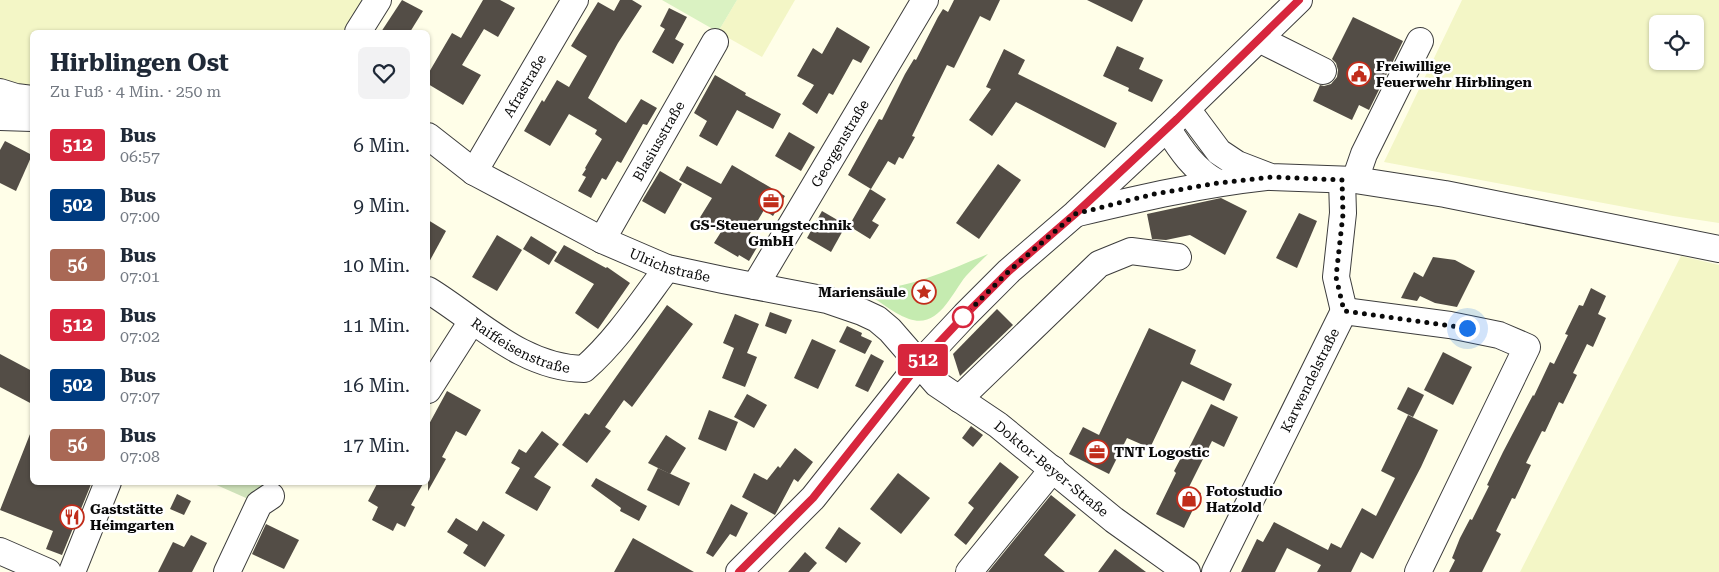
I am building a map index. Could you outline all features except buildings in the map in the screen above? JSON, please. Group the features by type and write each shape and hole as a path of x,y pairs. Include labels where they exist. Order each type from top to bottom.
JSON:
{"street":[{"path":"359,30 378,0"},
{"name":"Afrastraße","path":"474,172 574,0"},
{"name":"Georgenstraße","path":"755,286 925,0"},
{"path":"739,572 813,498 920,363 1009,271 1131,162 1299,0"},
{"path":"1259,40 1323,71"},
{"name":"Blasiusstraße","path":"602,240 715,42"},
{"path":"1344,311 1336,277 1349,180 1420,42"},
{"path":"0,92 30,99"},
{"path":"1187,109 1219,152 1237,164 1272,177"},
{"path":"0,117 30,118"},
{"path":"1167,128 1199,171 1218,183"},
{"name":"Ulrichstraße","path":"430,138 474,172 602,240 667,268 827,300 862,312 877,319 890,330 920,363"},
{"path":"1075,214 1154,194 1218,183 1272,177 1349,180 1445,194 1719,249"},
{"path":"959,399 1098,264 1131,251 1178,257"},
{"name":"Raiffeisenstraße","path":"430,291 447,301 472,321 531,358 570,369 584,369 601,354 616,336 667,268"},
{"name":"Karwendelstraße","path":"1215,572 1344,311 1450,325 1499,335 1527,347 1418,572"},
{"path":"430,387 472,321"},
{"name":"Doktor-Beyer-Straße","path":"920,363 937,384 998,425 1114,520 1187,572"},
{"path":"969,572 1053,469"},
{"path":"72,572 107,485"},
{"path":"227,572 259,504 271,496"},
{"path":"0,551 48,572"}],"green space":[{"path":"0,0 371,0 353,30 30,30 30,89 0,79"},
{"path":"662,0 737,0 718,32"},
{"path":"737,0 795,0 762,57 718,32"},
{"path":"1462,0 1719,0 1719,223 1384,162"},
{"path":"988,254 966,276 943,308 936,315 928,319 919,321 909,319 858,290 909,284"},
{"path":"1681,256 1719,265 1719,572 1520,572"},
{"path":"217,485 269,485 268,488 246,498"}],"bus line":[{"name":"512","path":"739,572 813,498 920,363 965,315 1009,271 1075,214 1177,119 1299,0"}],"place":[{"name":"Freiwillige Feuerwehr Hirblingen","path":"1359,74"},
{"name":"GS-Steuerungstechnik GmbH","path":"771,201"},
{"name":"Mariensäule","path":"924,292"},
{"name":"TNT Logostic","path":"1097,452"},
{"name":"Fotostudio Hatzold","path":"1189,499"},
{"name":"Gaststätte Heimgarten","path":"72,517"}],"route":[{"path":"963,317 1009,271 1075,214 1154,194 1218,183 1272,177 1293,177 1342,180 1343,214 1336,277 1344,311 1467,328"}]}
